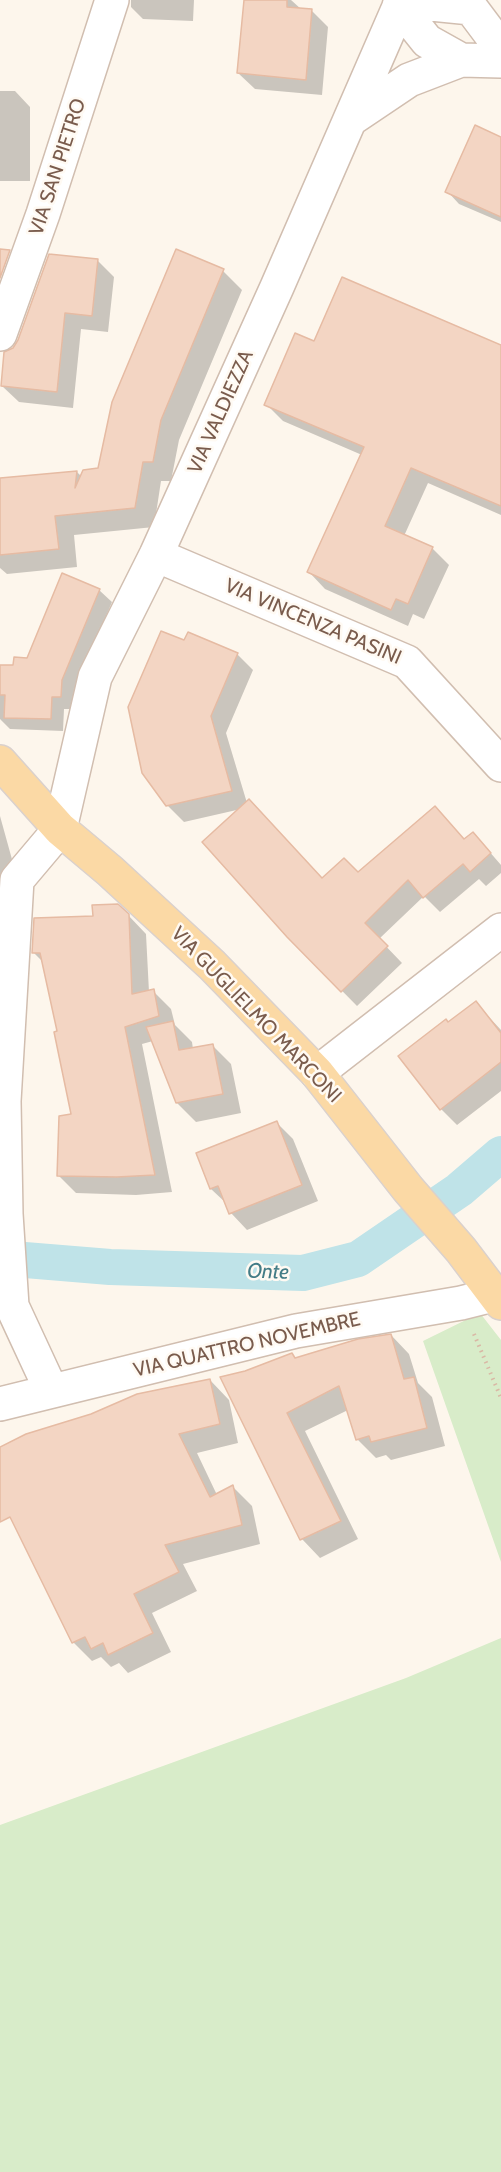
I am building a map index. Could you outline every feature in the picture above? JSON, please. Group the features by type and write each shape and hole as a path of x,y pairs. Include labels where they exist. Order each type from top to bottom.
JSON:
{"main road":[{"name":"VIA GUGLIELMO MARCONI","path":"0,762 60,830 110,871 212,965 317,1073 408,1189 499,1297"}],"street":[{"name":"VIA SAN PIETRO","path":"0,334 43,214 112,0"},
{"path":"400,3 470,4 501,48"},
{"path":"400,3 428,41 461,60"},
{"name":"VIA VALDIEZZA","path":"60,830 95,677 156,555 351,119 400,3"},
{"path":"351,119 409,80 461,60 501,61"},
{"name":"VIA VINCENZA PASINI","path":"156,555 407,662 501,765"},
{"path":"51,1390 12,1306 6,1214 4,1101 17,880 60,830"},
{"path":"317,1073 501,930"},
{"name":"VIA QUATTRO NOVEMBRE","path":"0,1404 296,1331 499,1297"}],"path":[{"path":"461,1304 501,1398"}],"green space":[{"path":"480,1313 501,1340 501,1562 423,1341"},
{"path":"501,1638 501,2172 0,2172 0,1825 406,1678"}],"building":[{"path":"244,0 287,0 287,7 312,9 306,80 237,73"},
{"path":"475,125 501,137 501,217 445,192"},
{"path":"0,249 10,250 0,278"},
{"path":"176,249 224,269 161,420 153,462 143,462 135,508 55,516 59,549 0,555 0,478 77,471 75,488 83,470 98,468 112,402"},
{"path":"49,254 98,259 92,316 65,313 57,392 1,386 4,352 13,348 18,340"},
{"path":"342,277 501,345 501,506 411,468 385,526 433,547 408,604 396,599 391,610 307,572 364,447 264,405 295,333 314,341"},
{"path":"62,573 100,589 62,680 61,697 52,697 51,719 4,718 5,695 0,695 0,665 13,665 14,657 27,658"},
{"path":"161,631 184,640 188,632 238,653 211,716 232,791 166,806 142,773 128,707"},
{"path":"249,799 322,878 344,858 358,872 435,806 464,839 473,832 491,853 470,872 463,864 423,898 408,880 365,923 388,946 341,992 287,937 202,842"},
{"path":"118,904 129,914 132,994 154,989 159,1016 125,1027 155,1175 57,1176 59,1116 71,1114 54,1032 57,1031 40,953 32,953 34,918 93,916 92,905"},
{"path":"476,1001 501,1033 501,1062 440,1110 398,1056 446,1019 448,1022"},
{"path":"173,1021 179,1050 213,1044 223,1094 176,1103 146,1027"},
{"path":"277,1121 302,1185 229,1214 218,1186 210,1189 196,1153"},
{"path":"391,1334 404,1379 414,1377 427,1428 371,1442 369,1436 356,1440 339,1386 287,1413 341,1521 300,1540 220,1377 245,1371 292,1353 295,1358 358,1339"},
{"path":"210,1379 220,1424 179,1434 210,1497 233,1485 242,1525 165,1545 179,1572 134,1594 153,1633 108,1655 103,1643 91,1649 85,1637 72,1643 10,1517 0,1522 0,1447 26,1434 91,1414 137,1394"}],"waterway":[{"name":"Onte","path":"0,1258 110,1267 303,1273 358,1259 459,1190 501,1154"}]}
